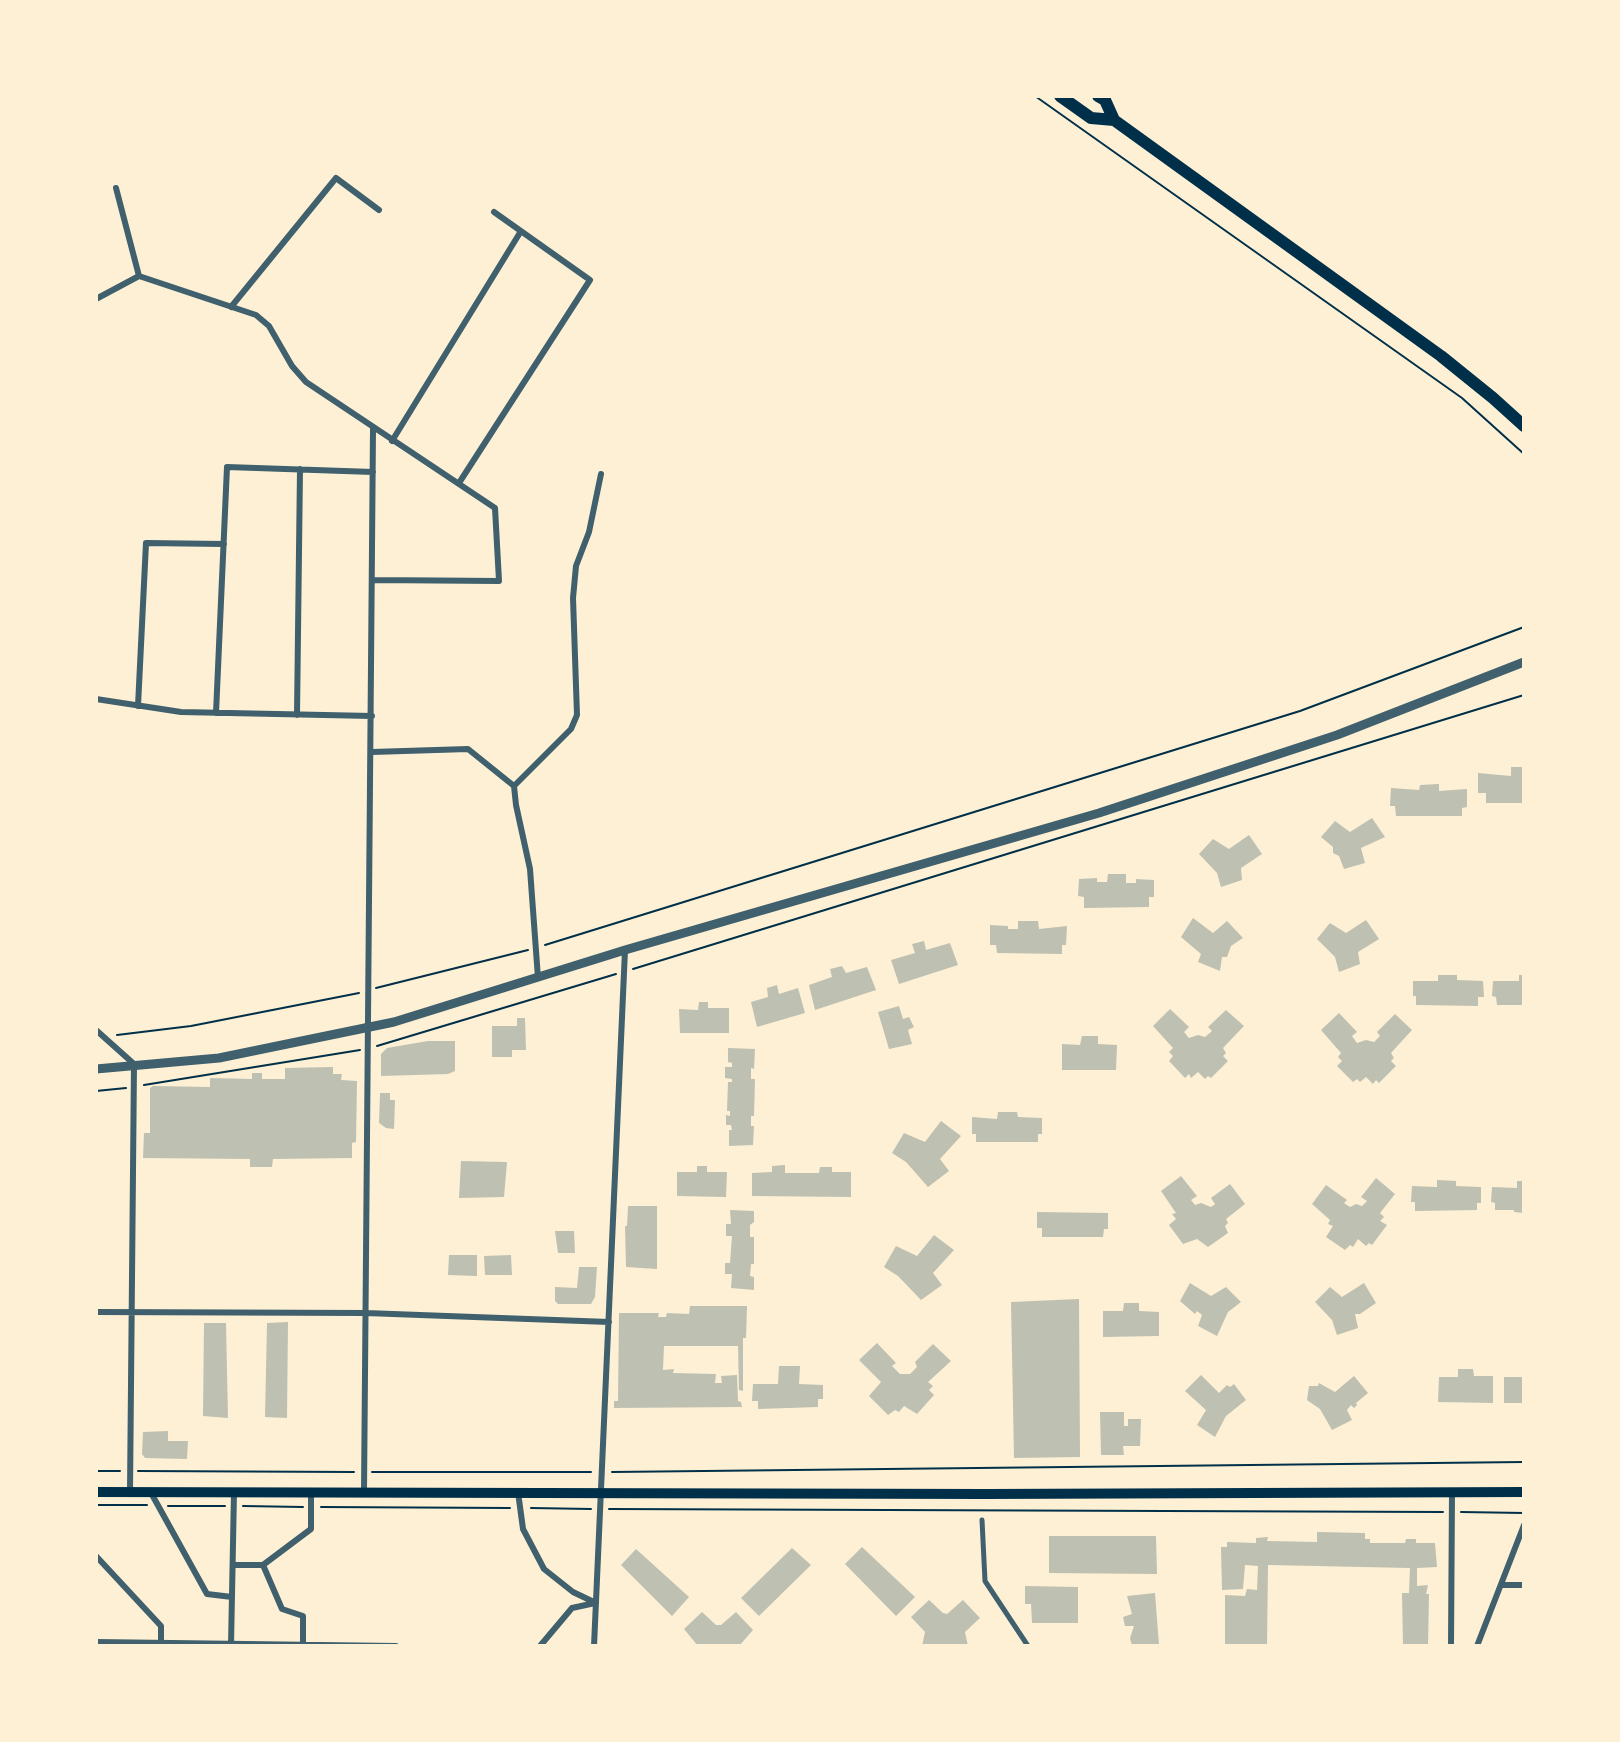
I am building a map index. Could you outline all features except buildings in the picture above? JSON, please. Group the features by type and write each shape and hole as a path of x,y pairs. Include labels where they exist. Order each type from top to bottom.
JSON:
{"main road":[{"path":"1060,96 1091,118 1114,120"},
{"path":"1098,96 1105,100 1114,120 1441,356 1524,426"},
{"path":"96,1492 997,1494 1524,1492"}],"street":[{"path":"231,307 336,178 379,210"},
{"path":"116,188 139,276"},
{"path":"459,483 590,280 494,212"},
{"path":"392,441 521,231"},
{"path":"96,299 139,276 256,315 269,326 292,366 306,382 373,429 495,508 499,581 373,580"},
{"path":"364,1491 373,429"},
{"path":"216,713 227,467 373,472"},
{"path":"297,715 300,469"},
{"path":"514,786 571,729 577,716 573,597 576,566 589,532 601,474"},
{"path":"138,706 146,543 224,543"},
{"path":"96,1069 219,1058 368,1028 625,950 1099,813 1337,735 1524,662"},
{"path":"96,699 181,712 372,716"},
{"path":"372,752 468,749 514,786 530,869 538,978"},
{"path":"594,1646 625,950"},
{"path":"96,1030 134,1064 130,1491"},
{"path":"96,1312 366,1313 609,1322"},
{"path":"150,1491 207,1594 232,1597"},
{"path":"231,1644 234,1491"},
{"path":"233,1565 263,1565 311,1530 311,1491"},
{"path":"1451,1646 1452,1491"},
{"path":"518,1492 523,1529 544,1569 573,1592 596,1603"},
{"path":"982,1520 985,1581 1028,1646"},
{"path":"1477,1646 1524,1525"},
{"path":"96,1556 161,1626 161,1642"},
{"path":"263,1565 282,1609 303,1616 303,1644"},
{"path":"1501,1585 1524,1585"},
{"path":"540,1646 572,1608 596,1603"},
{"path":"96,1642 396,1646"}],"path":[{"path":"1035,96 1462,398 1524,454"},
{"path":"104,1037 191,1026 369,991 536,948 1300,711 1524,627"},
{"path":"96,1091 340,1055 368,1048 1524,695"},
{"path":"96,1471 601,1472 1524,1462"},
{"path":"96,1505 1524,1513"}]}
